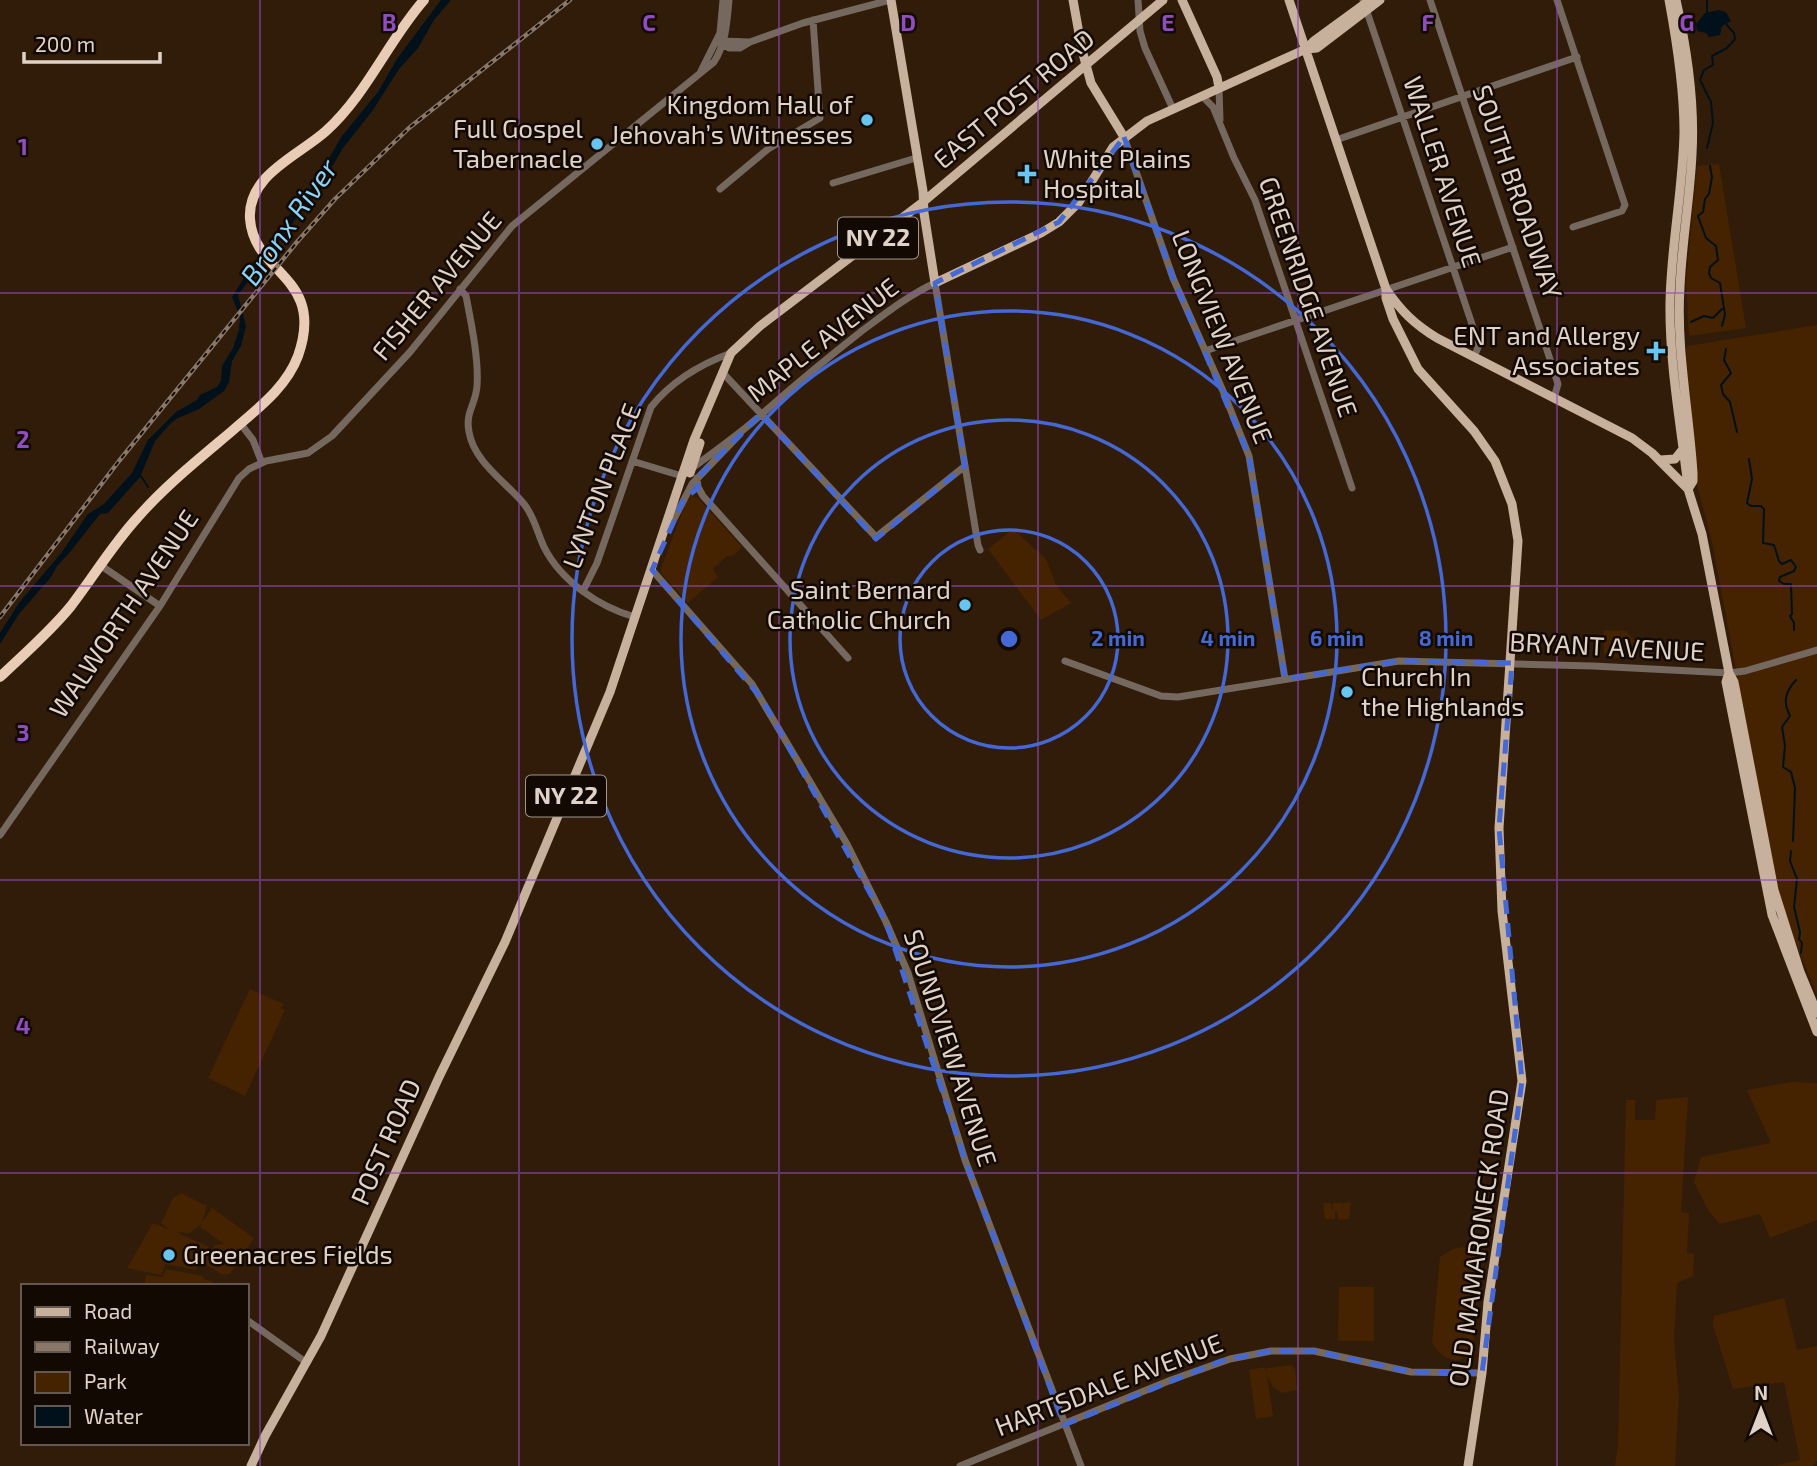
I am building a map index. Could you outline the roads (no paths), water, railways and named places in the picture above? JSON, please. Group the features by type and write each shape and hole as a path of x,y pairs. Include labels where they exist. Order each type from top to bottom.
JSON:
{"highway":[{"path":"0,670 57,614 148,506 277,390 296,359 302,339 304,319 301,302 251,236 244,210 254,183 268,168 320,130 342,107 417,0"},
{"path":"251,236 250,208 261,183 321,136 344,113 424,0"},
{"path":"0,677 60,619 125,523 281,377 293,353 298,329 298,310 292,289"}],"main road":[{"path":"890,0 935,283"},
{"name":"LONGVIEW AVENUE","path":"1073,0 1085,65 1094,90 1124,137"},
{"name":"EAST POST ROAD","path":"923,202 1163,0"},
{"path":"1182,0 1217,77 1219,88"},
{"path":"1289,0 1386,289 1401,310 1418,326 1632,438 1660,460 1688,488"},
{"name":"MAPLE AVENUE","path":"935,283 1059,222 1079,202 1108,153 1124,137 1147,121 1306,49 1317,48 1366,4 1380,0"},
{"path":"1669,0 1684,112 1681,188 1670,300 1688,488 1702,534 1729,673 1734,682 1774,890 1800,972 1817,1013"},
{"path":"1676,0 1692,110 1692,169 1680,295 1682,379 1693,473 1693,481 1688,488"},
{"name":"NY 22","path":"653,570 657,566 674,519 704,421 731,353 760,326 923,202"},
{"name":"OLD MAMARONECK ROAD","path":"1386,289 1386,298 1393,318 1422,374 1485,446 1502,475 1517,526 1512,663 1499,828 1502,911 1522,1081 1488,1302 1482,1373 1468,1466"},
{"name":"OLD MAMARONECK ROAD","path":"1401,310 1403,339"},
{"name":"NY 22","path":"635,617 653,570 653,560 694,440 704,421"},
{"path":"1660,460 1675,458 1683,449"},
{"name":"POST ROAD","path":"251,1466 321,1336 439,1077 505,942 598,722 635,617"},
{"path":"1729,673 1726,682 1772,915 1817,1032"}],"street":[{"path":"721,42 723,0"},
{"path":"721,42 727,29 729,0"},
{"path":"721,42 736,49 746,47 750,42 813,20 890,0"},
{"path":"1138,0 1140,32 1145,48 1173,109"},
{"name":"SOUTH BROADWAY","path":"1430,0 1557,383 1554,398"},
{"path":"1557,0 1625,207 1622,211 1573,227"},
{"name":"WALLER AVENUE","path":"1366,4 1479,345 1474,356"},
{"path":"720,189 768,149 821,118 813,20"},
{"name":"FISHER AVENUE","path":"308,453 332,436 378,389 512,226 701,71 721,42"},
{"path":"1336,140 1577,57"},
{"path":"1213,107 1219,88"},
{"name":"GREENRIDGE AVENUE","path":"1219,88 1220,121 1234,158 1255,200 1352,488"},
{"name":"GREENRIDGE AVENUE","path":"1202,96 1213,107 1215,116 1220,121"},
{"name":"LONGVIEW AVENUE","path":"1124,137 1173,278 1248,456 1285,679"},
{"path":"833,183 916,158"},
{"path":"1205,351 1513,247"},
{"path":"935,283 980,550"},
{"name":"MAPLE AVENUE","path":"682,476 742,431 822,362 887,312 935,283"},
{"path":"460,289 466,296 477,371 476,393 468,416 471,441 480,457 526,508 546,550 558,568 583,591 618,611 635,617"},
{"name":"LYNTON PLACE","path":"583,591 597,563 644,421 660,396 676,383 731,353"},
{"path":"722,372 876,537 965,466"},
{"path":"240,423 255,443 262,463"},
{"path":"674,519 697,478 742,431"},
{"name":"WALWORTH AVENUE","path":"0,835 160,607 236,481 245,472 262,463 308,453"},
{"path":"632,461 682,476"},
{"path":"697,478 703,496 848,658"},
{"path":"686,495 694,492 703,496"},
{"path":"98,563 160,607"},
{"name":"SOUNDVIEW AVENUE","path":"653,570 740,668 757,692 847,844 886,922 908,973 965,1160 1081,1466"},
{"name":"BRYANT AVENUE","path":"1065,661 1161,696 1178,697 1399,661 1512,663 1729,673 1745,671 1817,650"},
{"path":"248,1321 307,1363"},
{"name":"HARTSDALE AVENUE","path":"960,1466 1221,1361 1271,1351 1314,1351 1410,1372 1482,1373"}],"water":[{"name":"Bronx River","path":"441,0 451,0 343,148 320,187 238,295 246,326 224,391 199,409 169,425 155,441 140,477 108,513 100,514 19,614 0,644 0,633 19,603 62,552 88,514 104,504 132,473 148,440 176,412 217,387 221,381 222,366 233,348 239,330 240,317 232,297 251,267 274,241 287,218 309,192 342,136 378,92 397,59"},
{"path":"1719,10 1726,12 1731,21 1722,26 1720,35 1709,37 1706,33 1697,31 1696,24 1705,13"}],"waterway":[{"path":"1707,0 1707,14"},
{"path":"1707,148 1713,123 1711,102 1700,80 1704,70 1713,65 1712,56 1727,48 1735,39 1734,33 1726,24"},
{"path":"1710,166 1712,177 1709,194 1705,199 1703,212 1698,216 1706,238 1716,246 1718,260 1710,267 1709,273 1711,278 1720,283 1725,315 1722,326"},
{"path":"1691,322 1704,316 1713,318 1722,309"},
{"path":"1726,349 1724,360 1731,373 1721,385 1723,394 1730,402 1737,432"},
{"path":"1749,459 1752,479 1747,503 1764,509 1763,543 1774,545 1782,564 1791,560 1796,567 1794,571 1780,577 1779,581 1791,584 1790,616 1794,630"},
{"path":"141,476 148,487"},
{"path":"1793,841 1795,788 1791,772 1783,767 1785,746 1782,727 1790,716 1786,696 1796,680"},
{"path":"1791,851 1790,861 1797,879 1794,907 1802,943 1801,953"}],"railway":[{"path":"0,617 119,461 335,199 409,128 570,0"}],"place":[{"name":"Kingdom Hall of Jehovah’s Witnesses","path":"867,120"},
{"name":"Full Gospel Tabernacle","path":"597,144"},
{"name":"White Plains Hospital","path":"1027,174"},
{"name":"ENT and Allergy Associates","path":"1656,351"},
{"name":"Saint Bernard Catholic Church","path":"965,605"},
{"name":"Church In the Highlands","path":"1347,692"},
{"name":"Greenacres Fields","path":"169,1255"}]}
